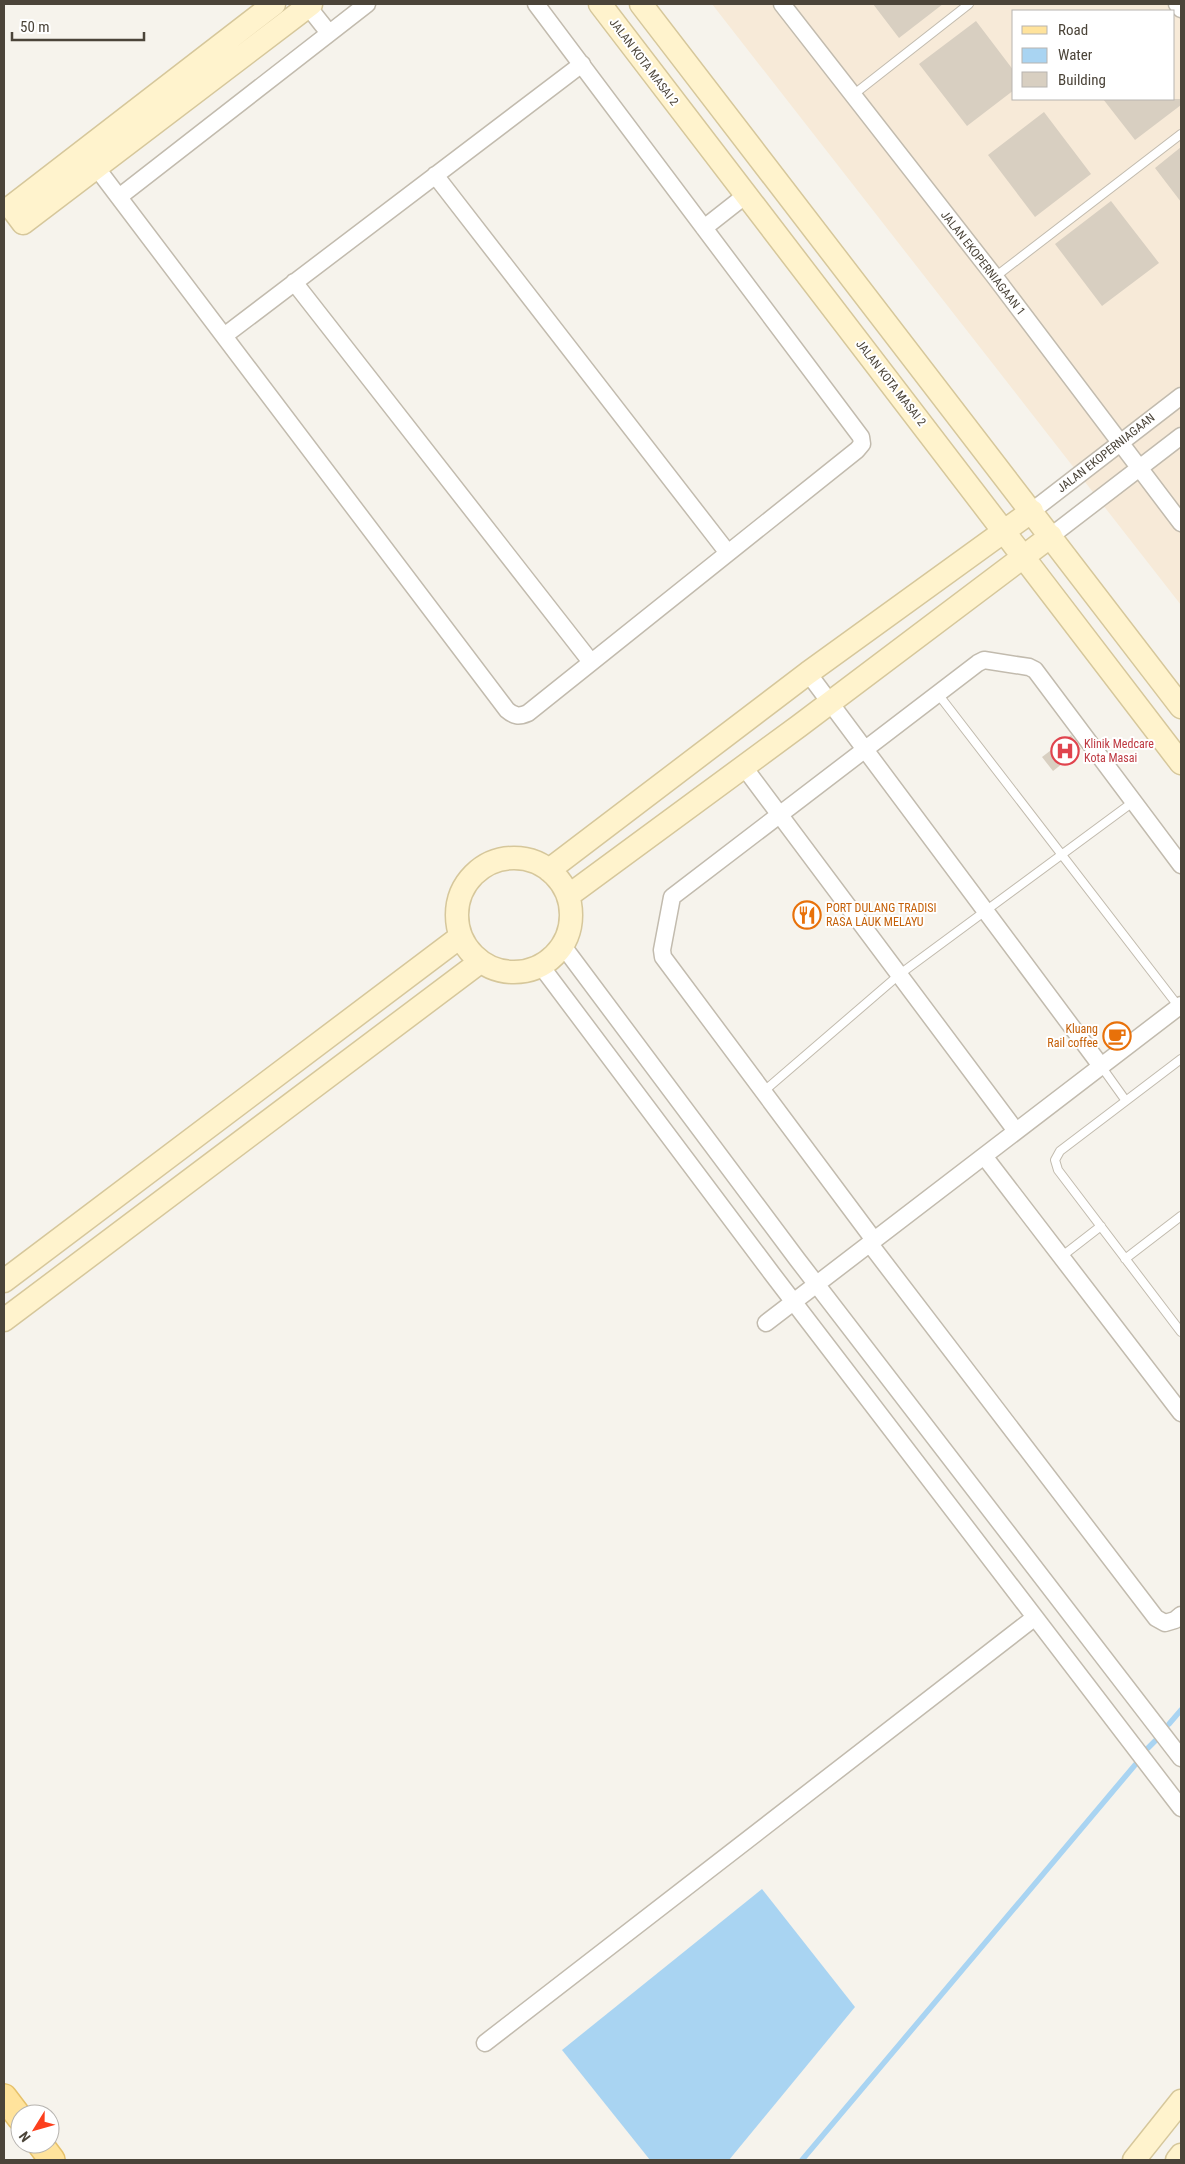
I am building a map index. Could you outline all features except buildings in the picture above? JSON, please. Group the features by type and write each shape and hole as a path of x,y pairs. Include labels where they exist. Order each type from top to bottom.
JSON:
{"street":[{"path":"274,4 11,207 23,222 309,4 329,33"},
{"path":"119,197 367,4"},
{"path":"96,167 507,710 513,715 520,716 528,713 728,554 862,444 861,437 536,4"},
{"name":"JALAN KOTA MASAI 2","path":"600,4 1181,763"},
{"path":"642,4 1181,707"},
{"name":"JALAN EKOPERNIAGAAN 1","path":"782,4 995,277 1181,523"},
{"path":"1177,4 1181,9"},
{"path":"224,336 582,64"},
{"path":"435,175 728,554"},
{"path":"704,228 746,195"},
{"path":"294,282 591,662"},
{"name":"JALAN EKOPERNIAGAAN","path":"1032,511 1181,396"},
{"path":"568,896 831,703 1181,436"},
{"path":"550,870 808,673 1032,511"},
{"path":"1181,865 1037,672 1032,668 988,660 981,661 672,897 662,954 664,960 872,1242 1156,1618 1165,1623 1175,1620 1181,1615"},
{"path":"808,673 1101,1066"},
{"path":"744,767 1016,1131"},
{"path":"514,857 533,861 550,870 568,896 571,913 570,930 563,946 541,966 521,972 499,971 480,962 468,950 460,937 456,918 458,899 466,882 479,869 496,860 514,857"},
{"path":"4,1281 460,937"},
{"path":"563,946 797,1259 1181,1758"},
{"path":"4,1320 480,962"},
{"path":"541,966 1034,1618 1181,1808"},
{"path":"766,1323 1180,1006"},
{"path":"984,1156 1181,1414"},
{"path":"485,2043 1034,1618"},
{"path":"1134,2160 1181,2101"},
{"path":"1177,2160 1181,2155"}],"lane":[{"path":"853,96 969,4"},
{"path":"995,277 1181,134"},
{"path":"938,694 1180,1006"},
{"path":"763,1092 900,974 1133,802"},
{"path":"1181,1059 1060,1151 1055,1160 1058,1170 1181,1332"},
{"path":"1101,1066 1126,1101"},
{"path":"1125,1259 1181,1216"},
{"path":"1061,1257 1101,1226"}],"shaded area":[{"path":"712,4 1181,4 1181,605"}],"water":[{"path":"762,1889 855,2007 729,2160 650,2160 562,2050"}],"waterway":[{"path":"1169,1724 1181,1710"},
{"path":"1148,1748 1155,1741"},
{"path":"802,2160 1135,1765"}],"place":[{"name":"Klinik Medcare Kota Masai","path":"1065,751"},
{"name":"PORT DULANG TRADISI RASA LAUK MELAYU","path":"807,915"},
{"name":"Kluang Rail coffee","path":"1117,1036"}]}
